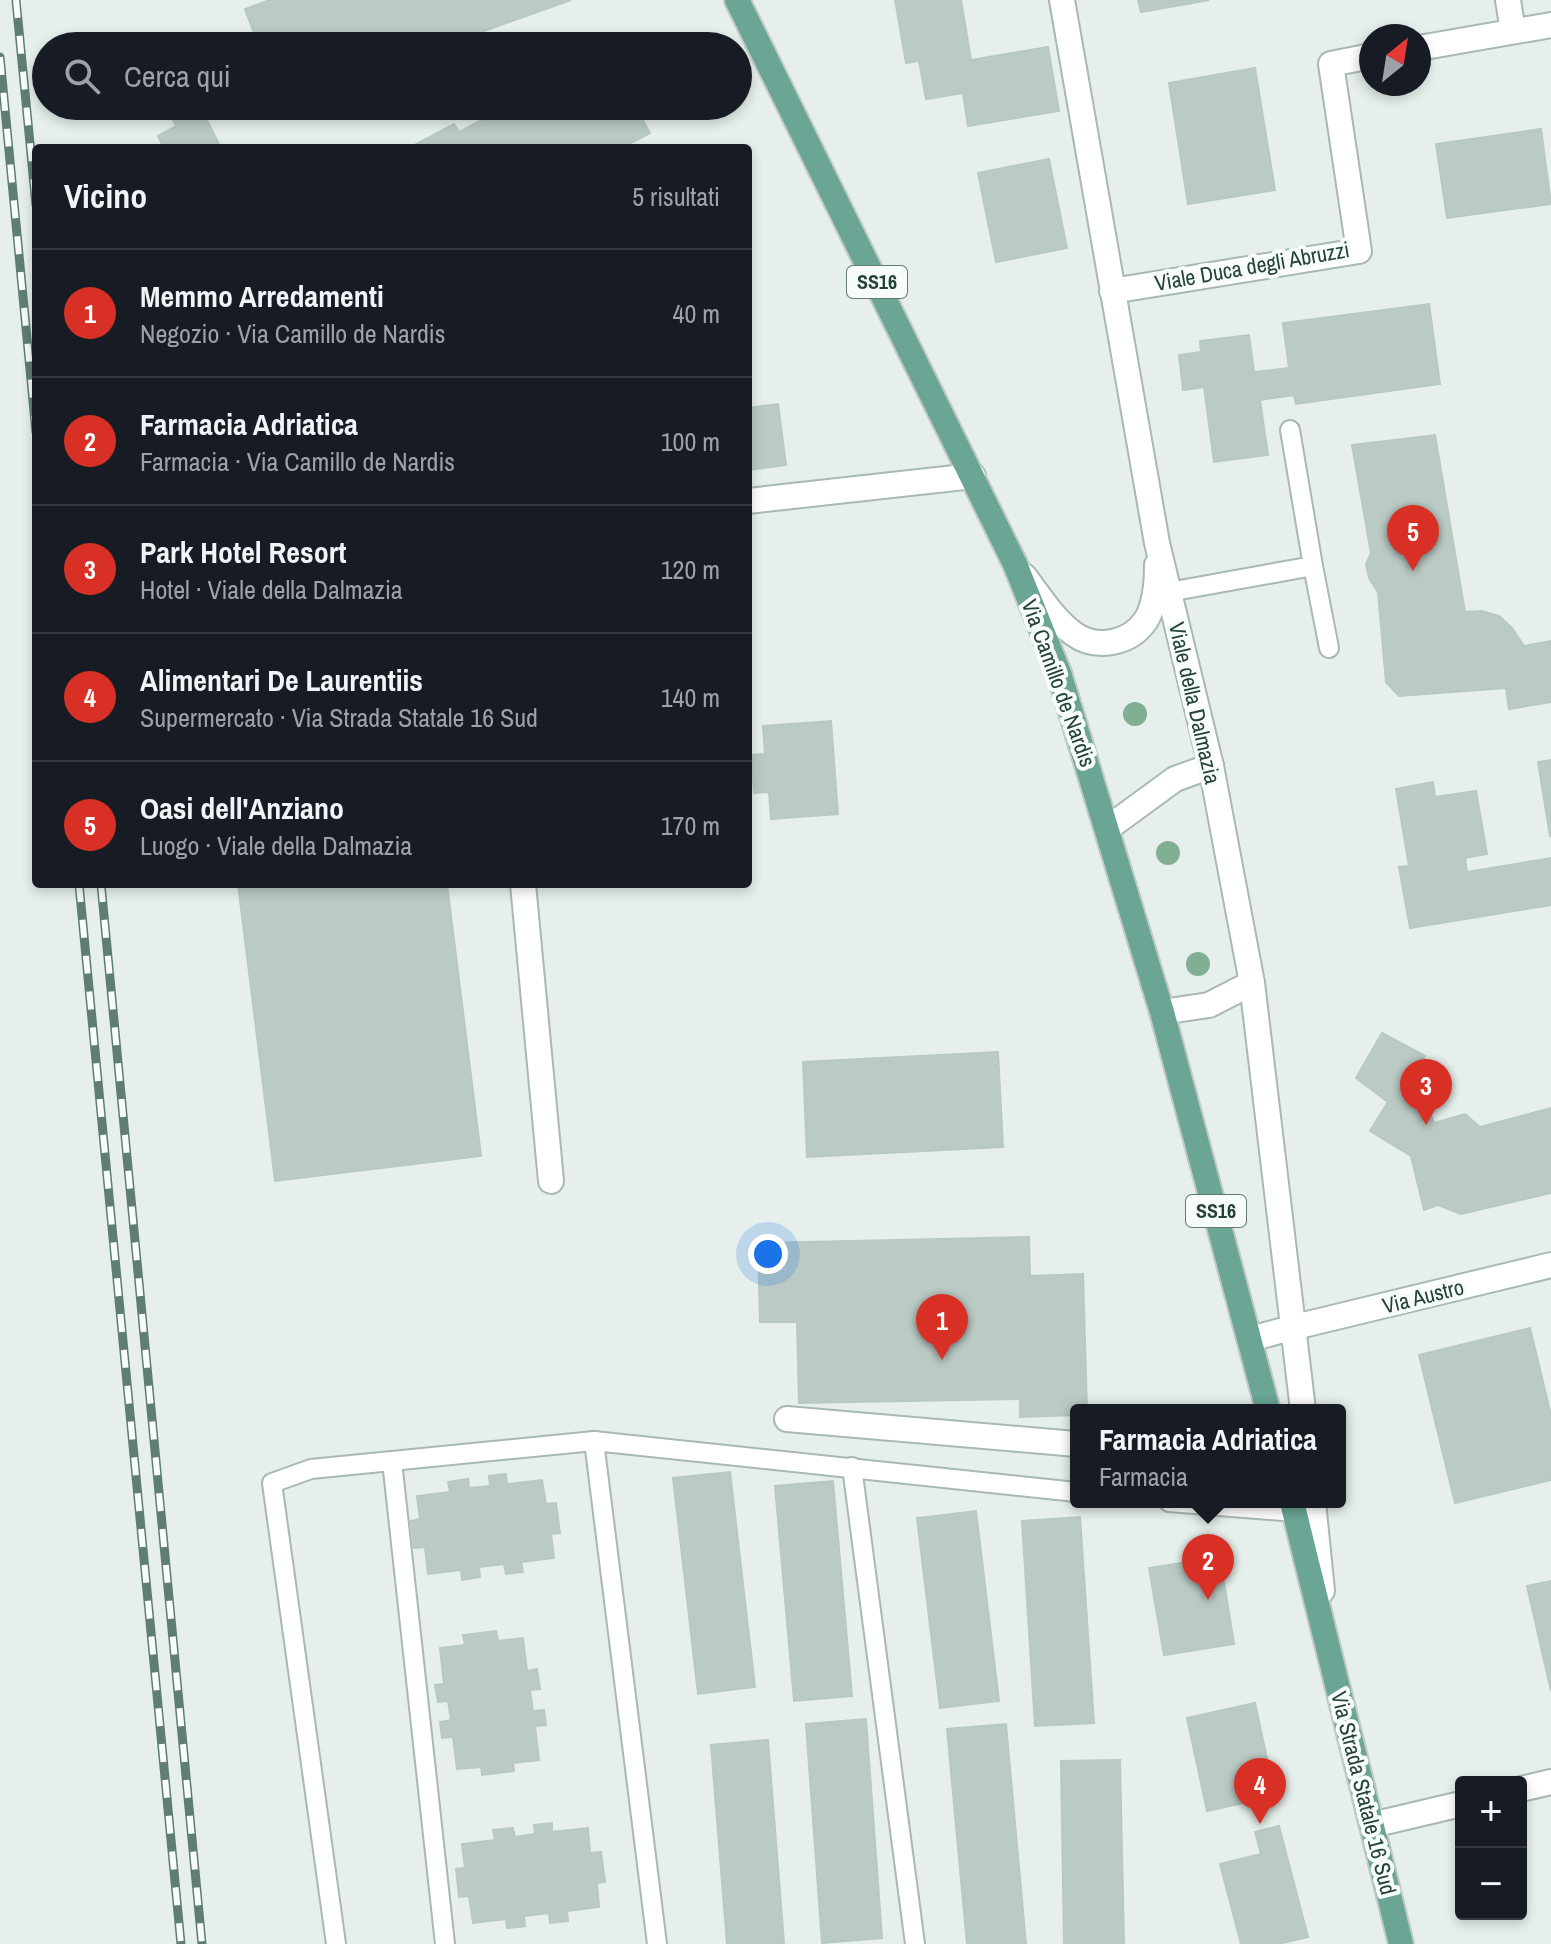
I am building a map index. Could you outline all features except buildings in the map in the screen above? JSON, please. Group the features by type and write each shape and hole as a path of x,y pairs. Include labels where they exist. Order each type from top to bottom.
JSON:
{"main road":[{"name":"Via Camillo de Nardis","path":"737,0 973,476 1015,564 1059,673 1162,1012 1266,1404"},
{"name":"Via Strada Statale 16 Sud","path":"1301,1508 1327,1642 1401,1944"}],"street":[{"name":"Viale della Dalmazia","path":"1062,0 1157,543 1211,766 1252,983 1302,1404"},
{"path":"1508,0 1513,31"},
{"path":"1431,46 1551,25"},
{"name":"Viale Duca degli Abruzzi","path":"1112,291 1359,251 1331,64 1359,58"},
{"path":"752,501 973,476"},
{"path":"1015,564 1071,632 1097,644 1117,642 1145,622 1152,605 1158,569 1157,543"},
{"path":"1108,828 1175,779 1211,766"},
{"path":"523,888 551,1181"},
{"path":"1162,1012 1209,1005 1252,983"},
{"name":"Via Austro","path":"1250,1339 1551,1265"},
{"path":"787,1419 1070,1443"},
{"path":"1527,1788 1551,1782"},
{"path":"1372,1825 1455,1805"}],"lane":[{"path":"1290,430 1329,648"},
{"path":"1169,592 1313,566"},
{"path":"594,1441 657,1944"},
{"path":"336,1944 272,1483 311,1469 594,1441 1070,1491"},
{"path":"392,1461 445,1944"},
{"path":"852,1467 915,1944"}],"railway":[{"path":"16,0 32,164"},
{"path":"0,57 32,390"},
{"path":"79,888 181,1944"},
{"path":"101,888 202,1944"}],"place":[{"name":"Oasi dell'Anziano","path":"1413,571"},
{"name":"Park Hotel Resort","path":"1426,1125"},
{"name":"Memmo Arredamenti","path":"942,1360"},
{"name":"Farmacia Adriatica","path":"1208,1600"},
{"name":"Alimentari De Laurentiis","path":"1260,1824"}]}
